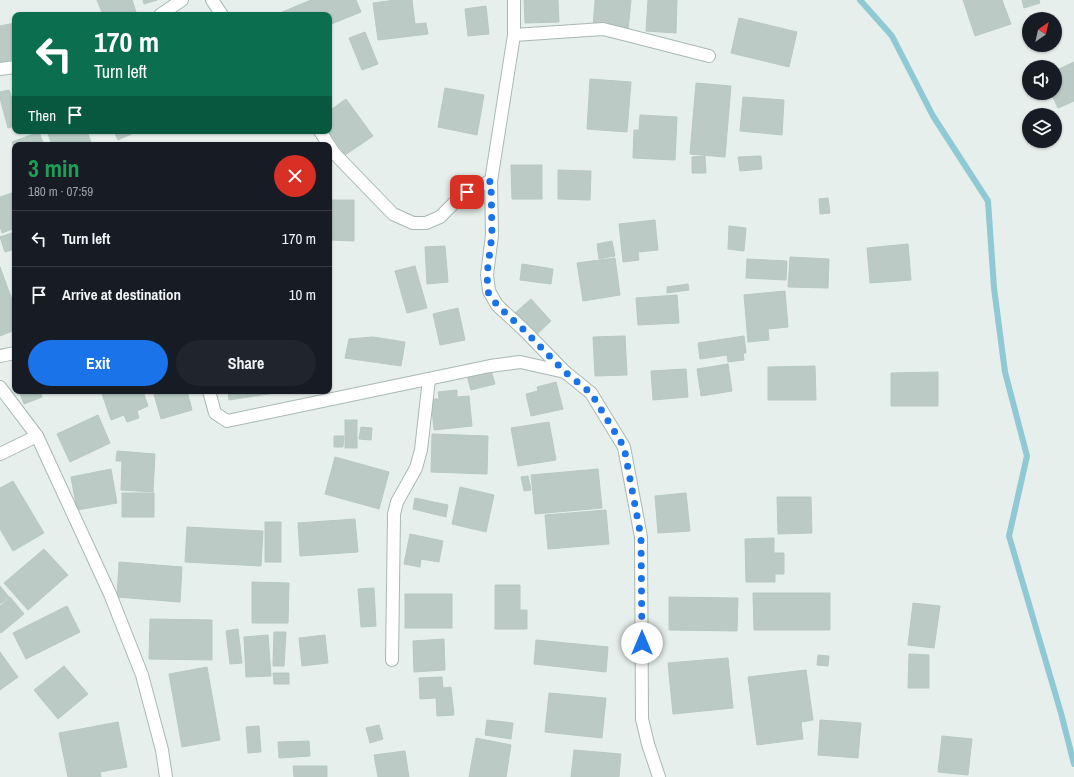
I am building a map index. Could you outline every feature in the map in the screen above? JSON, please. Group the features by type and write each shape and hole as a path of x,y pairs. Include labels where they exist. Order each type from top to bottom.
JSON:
{"street":[{"path":"164,12 182,0"},
{"path":"212,0 220,12"},
{"path":"514,0 514,35 491,181 492,235 487,274 488,292 497,305 565,372 591,393 624,447 641,537 642,719 648,744 659,777"},
{"path":"514,35 603,29 709,56"},
{"path":"0,68 12,68"},
{"path":"332,150 393,214 413,223 426,223 440,217 459,198 476,187 491,181"},
{"path":"0,356 12,354"},
{"path":"210,394 215,413 227,421 490,366 520,362 565,372"},
{"path":"392,660 394,514 397,502 418,462 421,450 430,379"},
{"path":"0,387 37,436 110,594 142,675 162,750 166,777"},
{"path":"0,454 37,436"}],"building":[{"path":"97,0 132,0 136,12 102,12"},
{"path":"143,0 157,0 144,4"},
{"path":"311,0 356,0 361,12 332,24 332,12 282,12"},
{"path":"396,0 412,0 415,24 426,23 428,34 378,40 373,3"},
{"path":"524,0 558,0 559,22 525,23"},
{"path":"595,0 631,0 628,31 593,28"},
{"path":"648,0 677,0 676,33 646,31"},
{"path":"963,0 1002,0 1011,24 975,36"},
{"path":"1022,0 1039,0 1040,3 1024,8"},
{"path":"486,6 489,34 468,36 465,9"},
{"path":"739,18 797,32 789,67 731,53"},
{"path":"12,24 12,60 0,62 0,26"},
{"path":"365,32 378,64 362,70 349,38"},
{"path":"1074,62 1074,101 1058,108 1054,100 1062,100 1062,68"},
{"path":"590,79 631,82 627,132 587,129"},
{"path":"696,83 731,86 725,157 690,154"},
{"path":"445,88 484,95 477,135 438,127"},
{"path":"9,90 12,100 12,127 8,128 0,98 0,92"},
{"path":"743,97 784,100 782,135 740,131"},
{"path":"346,99 373,136 345,155 330,134 332,134 332,109"},
{"path":"640,115 677,117 675,160 633,158 634,130 639,130"},
{"path":"34,134 40,134 43,142 12,142"},
{"path":"48,134 88,134 91,142 51,142"},
{"path":"115,134 131,134 118,140"},
{"path":"705,156 706,173 692,173 692,157"},
{"path":"761,156 762,169 740,171 738,157"},
{"path":"511,165 542,165 542,199 512,199"},
{"path":"558,170 591,171 590,200 558,199"},
{"path":"12,193 12,229 2,233 0,226 0,197"},
{"path":"828,198 830,213 820,214 819,199"},
{"path":"332,200 354,200 354,241 332,240"},
{"path":"655,220 658,250 638,252 639,260 623,262 619,224"},
{"path":"729,226 746,228 744,251 728,249"},
{"path":"12,233 12,250 5,252 0,237"},
{"path":"612,241 615,256 599,259 597,244"},
{"path":"908,244 911,280 870,283 867,248"},
{"path":"445,246 448,282 427,284 425,247"},
{"path":"790,257 829,259 828,288 788,287"},
{"path":"615,258 620,295 583,301 577,263"},
{"path":"747,259 787,261 786,280 746,278"},
{"path":"522,264 553,269 551,284 520,280"},
{"path":"415,266 427,308 407,313 395,271"},
{"path":"0,267 12,300 12,331 0,336"},
{"path":"688,284 689,290 667,293 667,287"},
{"path":"785,291 788,327 768,329 769,340 748,342 744,295"},
{"path":"677,295 679,323 638,325 636,298"},
{"path":"531,299 551,321 536,335 515,313"},
{"path":"458,308 465,340 440,345 433,314"},
{"path":"625,336 627,375 595,376 593,337"},
{"path":"744,336 746,353 743,353 744,360 728,362 727,355 700,359 698,343"},
{"path":"373,337 405,342 401,366 345,358 349,339"},
{"path":"728,364 732,391 701,396 697,369"},
{"path":"815,366 816,400 768,400 768,367"},
{"path":"686,369 688,397 653,400 651,371"},
{"path":"491,370 495,384 471,390 467,376"},
{"path":"938,372 938,406 891,406 891,373"},
{"path":"556,382 563,409 531,416 526,394 538,391 537,387"},
{"path":"457,390 457,397 469,396 472,426 434,430 431,399 439,399 438,392"},
{"path":"20,394 41,394 42,397 24,404"},
{"path":"102,394 144,394 148,406 137,411 139,418 127,422 124,415 111,420"},
{"path":"154,394 188,394 192,410 161,419"},
{"path":"228,394 268,394 229,400"},
{"path":"98,415 110,443 70,462 57,434"},
{"path":"345,420 357,420 357,448 345,448"},
{"path":"549,422 556,460 518,466 511,428"},
{"path":"361,427 372,428 371,440 359,439"},
{"path":"432,434 488,436 487,474 431,472"},
{"path":"334,436 344,436 343,447 334,447"},
{"path":"117,451 155,454 153,492 121,490 122,461 116,461"},
{"path":"335,457 389,472 379,509 325,494"},
{"path":"111,469 117,503 77,510 71,477"},
{"path":"598,469 602,508 535,514 531,475"},
{"path":"528,476 531,490 524,491 521,477"},
{"path":"13,481 44,533 13,551 0,529 0,488"},
{"path":"460,487 494,495 486,532 452,524"},
{"path":"122,493 154,493 154,517 122,517"},
{"path":"686,493 690,531 658,533 655,496"},
{"path":"777,497 811,497 812,533 778,534"},
{"path":"415,498 448,505 446,517 413,509"},
{"path":"606,510 609,544 548,549 545,515"},
{"path":"355,519 358,552 300,556 298,523"},
{"path":"265,522 281,522 281,562 265,562"},
{"path":"187,527 263,531 261,566 185,562"},
{"path":"410,534 443,541 439,562 421,559 420,567 404,564"},
{"path":"774,538 774,553 784,553 784,574 775,574 775,582 746,582 745,539"},
{"path":"44,549 68,575 28,610 4,583"},
{"path":"119,562 182,567 180,602 117,597"},
{"path":"252,582 289,583 288,623 252,623"},
{"path":"495,585 520,585 520,610 527,610 527,629 495,629"},
{"path":"0,586 9,597 0,604"},
{"path":"374,588 376,626 361,627 358,589"},
{"path":"753,593 830,593 830,630 754,630"},
{"path":"405,594 452,594 452,628 405,628"},
{"path":"10,597 24,614 1,633 0,606"},
{"path":"669,597 738,598 737,631 669,630"},
{"path":"913,603 940,606 934,648 908,645"},
{"path":"67,606 80,632 26,659 13,633"},
{"path":"150,619 212,620 212,660 149,659"},
{"path":"238,629 242,663 230,664 226,631"},
{"path":"274,632 286,632 284,666 273,666"},
{"path":"268,635 271,676 246,677 244,637"},
{"path":"325,635 328,663 302,666 299,638"},
{"path":"444,639 445,670 414,672 413,641"},
{"path":"536,640 608,647 606,672 534,664"},
{"path":"0,652 18,677 0,690"},
{"path":"909,654 929,655 929,688 908,688"},
{"path":"818,655 829,656 828,666 817,665"},
{"path":"728,658 733,708 673,714 668,663"},
{"path":"64,666 88,694 58,719 34,690"},
{"path":"207,667 220,740 182,747 169,674"},
{"path":"806,670 813,720 801,722 803,739 757,745 748,677"},
{"path":"273,673 289,673 289,684 274,684"},
{"path":"442,677 443,688 451,687 454,715 437,716 436,698 420,699 419,678"},
{"path":"549,693 606,698 602,738 545,732"},
{"path":"487,720 513,723 511,739 485,735"},
{"path":"820,720 861,723 858,758 818,755"},
{"path":"118,722 127,767 100,772 101,777 68,777 59,733"},
{"path":"379,725 383,739 370,743 366,728"},
{"path":"259,726 261,752 248,753 246,727"},
{"path":"942,736 972,739 968,775 938,772"},
{"path":"476,738 511,745 506,777 469,777"},
{"path":"309,741 310,756 279,758 278,742"},
{"path":"574,750 621,754 619,777 571,777"},
{"path":"405,751 409,777 378,777 374,755"},
{"path":"293,766 327,766 327,777 294,777"}],"waterway":[{"path":"860,0 892,36 933,116 988,201 994,288 1005,372 1027,456 1009,536 1061,713 1074,764"}],"route":[{"path":"467,192 491,181 492,235 487,274 488,292 497,305 565,372 591,393 624,447 641,537 642,643"}]}
